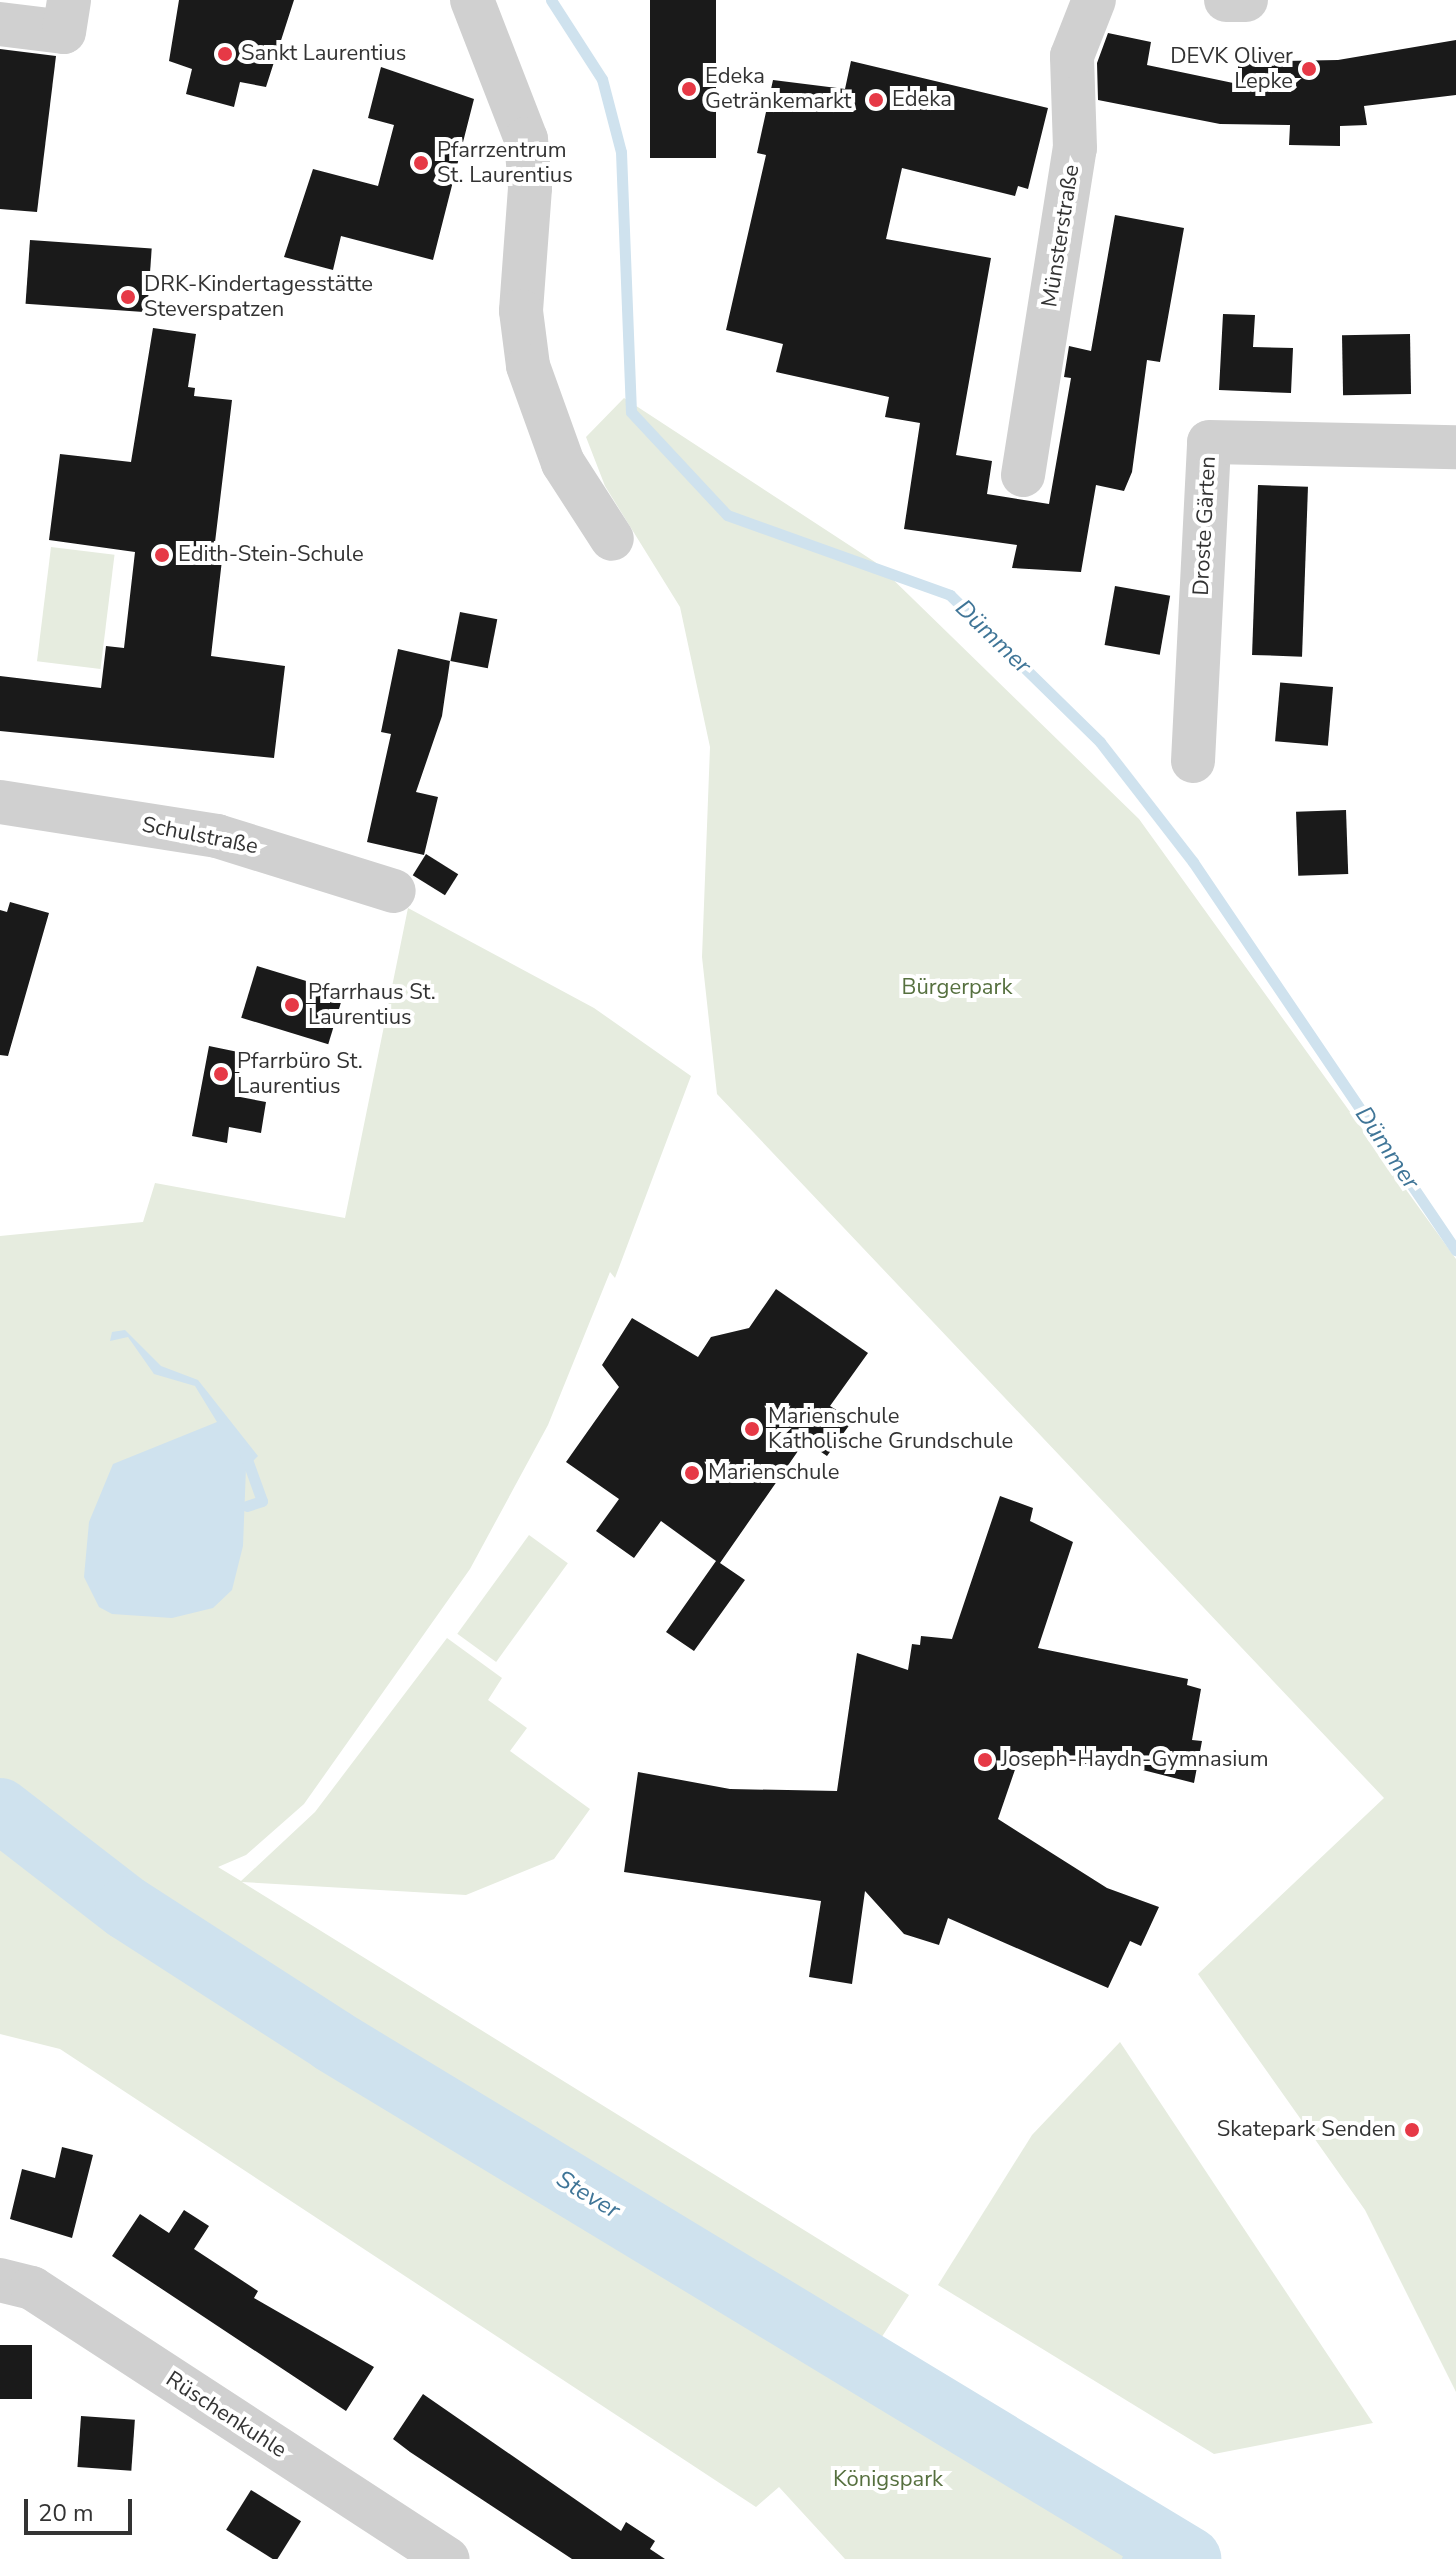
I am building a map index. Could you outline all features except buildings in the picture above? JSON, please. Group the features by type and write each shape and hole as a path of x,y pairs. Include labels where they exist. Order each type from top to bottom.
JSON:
{"street":[{"path":"472,0 526,139 530,188 521,311 528,366 563,463 612,539"},
{"name":"Münsterstraße","path":"1023,475 1075,148 1072,56 1094,0"},
{"path":"1226,0 1246,0"},
{"path":"0,24 67,16"},
{"name":"Droste Gärten","path":"1193,761 1209,442 1456,447"},
{"name":"Schulstraße","path":"0,802 217,836 394,891"},
{"name":"Rüschenkuhle","path":"0,2280 32,2288 447,2559"}],"green space":[{"name":"Bürgerpark","path":"624,398 875,562 1139,819 1456,1259 1456,2392 1365,2210 1198,1974 1384,1798 717,1094 702,957 710,747 680,607 605,486 586,437"},
{"path":"51,547 115,555 101,669 37,661"},
{"name":"Königspark","path":"408,908 594,1008 691,1076 615,1278 610,1272 548,1425 470,1569 304,1804 246,1855 218,1867 241,1881 315,1812 447,1638 502,1678 488,1700 527,1728 510,1751 590,1809 554,1859 466,1895 242,1882 909,2295 861,2369 1161,2559 845,2559 779,2487 756,2507 60,2049 0,2034 0,1236 143,1222 155,1183 345,1218"},
{"path":"529,1535 568,1563 496,1662 457,1634"},
{"path":"1120,2042 1373,2423 1214,2454 938,2285 1032,2135"}],"water":[{"path":"125,1330 161,1366 198,1380 258,1456 246,1468 243,1546 232,1590 213,1608 172,1618 112,1614 99,1607 84,1577 89,1522 113,1464 217,1422 195,1386 154,1374 128,1337 110,1341 112,1332"}],"waterway":[{"name":"Dümmer","path":"551,0 602,79 621,152 631,412 727,515 950,595 1100,742 1193,862 1456,1250"},
{"path":"244,1451 262,1501 247,1506"},
{"name":"Stever","path":"0,1810 127,1908 333,2041 1189,2559"},
{"path":"1127,2559 1177,2551"}],"place":[{"name":"Sankt Laurentius","path":"225,54"},
{"name":"DEVK Oliver Lepke","path":"1309,69"},
{"name":"Edeka Getränkemarkt","path":"689,89"},
{"name":"Edeka","path":"876,100"},
{"name":"Pfarrzentrum St. Laurentius","path":"421,163"},
{"name":"DRK-Kindertagesstätte Steverspatzen","path":"128,297"},
{"name":"Edith-Stein-Schule","path":"162,555"},
{"name":"Pfarrhaus St. Laurentius","path":"292,1005"},
{"name":"Pfarrbüro St. Laurentius","path":"221,1074"},
{"name":"Marienschule Katholische Grundschule","path":"752,1429"},
{"name":"Marienschule","path":"692,1473"},
{"name":"Joseph-Haydn-Gymnasium","path":"985,1760"},
{"name":"Skatepark Senden","path":"1412,2130"}]}
